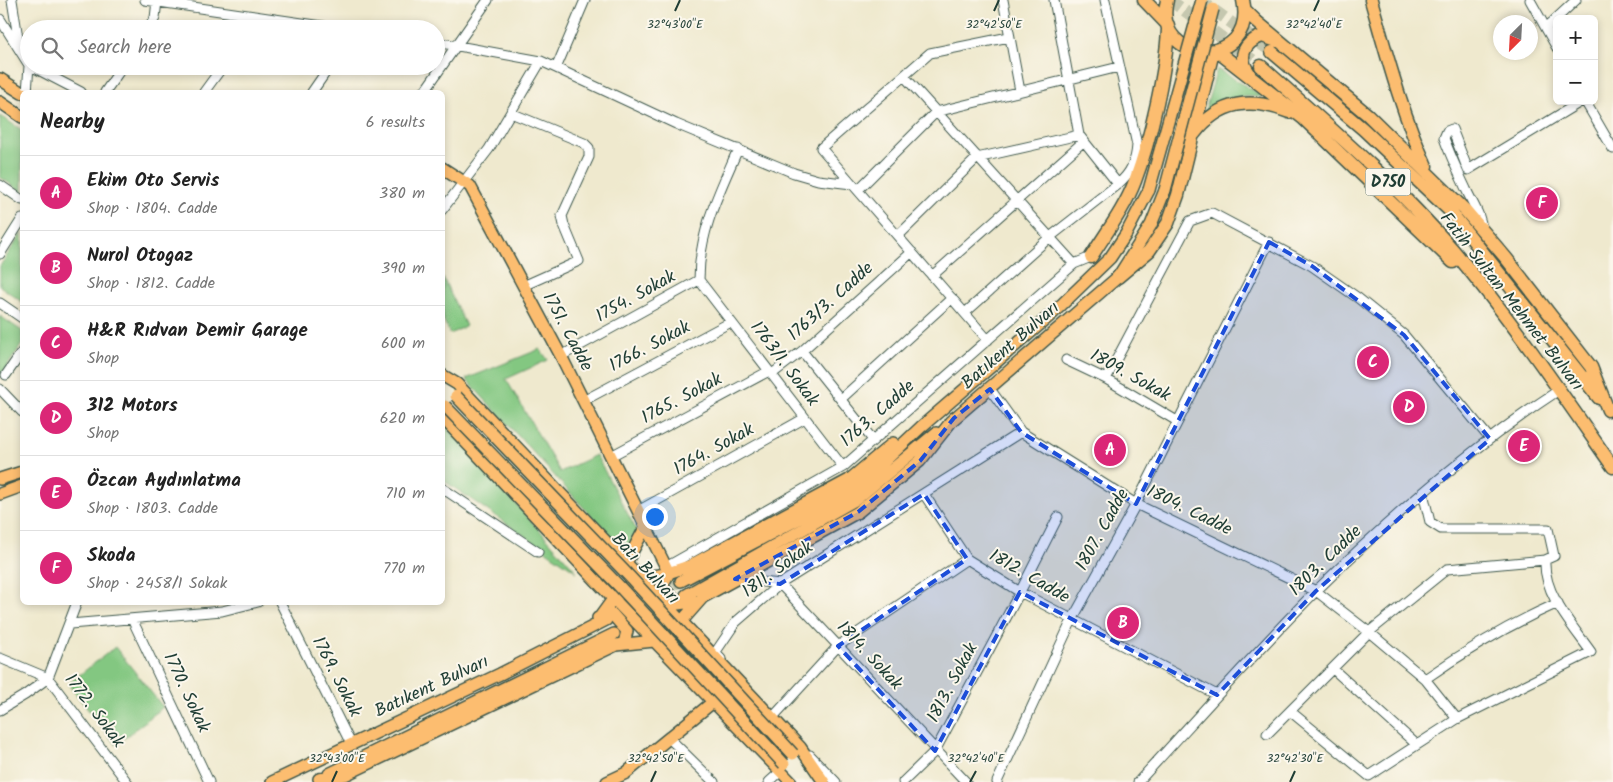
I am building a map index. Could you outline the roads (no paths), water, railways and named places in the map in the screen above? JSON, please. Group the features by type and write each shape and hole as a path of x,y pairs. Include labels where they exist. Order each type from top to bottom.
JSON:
{"highway":[{"path":"1144,0 1168,27 1176,40 1188,48 1203,53 1228,46 1238,36 1244,24 1244,5"},
{"path":"1091,257 1135,181 1150,127 1167,50 1168,27 1165,15 1167,0"},
{"path":"1371,0 1393,78 1429,173"},
{"name":"D750","path":"1244,5 1288,47 1368,115 1465,210 1482,233 1491,261"},
{"path":"1260,84 1244,66 1242,54 1246,46 1262,36 1274,39 1288,47"},
{"path":"1215,51 1303,118 1382,192 1500,311"},
{"path":"1118,277 1149,251 1168,224 1178,195 1191,138 1215,51"},
{"name":"Fatih Sultan Mehmet Bulvarı","path":"1272,52 1363,129 1449,210 1612,411"},
{"name":"Fatih Sultan Mehmet Bulvarı","path":"1262,66 1370,164 1452,250 1559,390 1613,467"},
{"path":"1191,138 1203,122 1220,110 1240,103 1272,105 1303,118"},
{"path":"1482,233 1512,266 1591,367 1612,411"}],"main road":[{"name":"Batıkent Bulvarı","path":"681,581 844,495 872,473 1052,313 1110,258 1126,234 1150,190 1201,2"},
{"name":"Batıkent Bulvarı","path":"686,595 855,500 990,389 1118,277 1151,225 1165,190 1215,5"},
{"path":"0,79 20,92"},
{"path":"0,102 20,116"},
{"name":"1751. Cadde","path":"445,170 470,186 561,356 667,570"},
{"path":"1091,257 1106,250 1126,234"},
{"path":"445,377 457,384 800,748 824,782"},
{"name":"Batı Bulvarı","path":"445,385 630,577 820,782"},
{"path":"445,411 613,599 713,702 782,768 790,782"},
{"name":"Batı Bulvarı","path":"445,411 619,586 782,768 798,782"},
{"path":"316,781 345,775 616,645 654,641 681,622 699,601 858,512 920,461 954,418"},
{"path":"603,618 613,599 640,578 689,566 849,480 905,434 922,427"},
{"path":"0,479 20,473"},
{"path":"0,494 20,487"},
{"path":"626,563 646,526"},
{"path":"667,570 662,586 678,604 699,601"},
{"path":"336,752 337,747 349,740 612,614 627,631 624,643"},
{"name":"Batıkent Bulvarı","path":"272,782 500,674 603,618"},
{"name":"Batıkent Bulvarı","path":"316,781 614,634"},
{"path":"607,782 626,773 713,702"}],"street":[{"path":"12,0 19,47"},
{"path":"145,0 279,20"},
{"path":"445,62 488,0"},
{"path":"557,66 585,0"},
{"path":"1003,0 1020,91"},
{"path":"1054,0 1068,81 1081,138 1118,184"},
{"path":"964,312 1050,237 1127,177 1136,160 1137,145 1105,0"},
{"path":"1530,0 1553,41"},
{"path":"1546,28 1576,0"},
{"path":"154,20 158,1"},
{"path":"249,20 250,16"},
{"path":"0,19 19,47"},
{"path":"988,340 821,148 930,53 1009,37"},
{"path":"445,43 542,61 557,66 676,124 794,173 855,187"},
{"path":"445,206 489,149 512,114 542,61"},
{"path":"855,187 936,112 1119,67"},
{"path":"27,90 28,75"},
{"path":"47,75 77,90"},
{"path":"106,90 117,75"},
{"path":"205,90 216,75"},
{"path":"313,90 324,75"},
{"path":"425,90 436,75"},
{"path":"904,76 1074,264"},
{"path":"1482,233 1481,220 1444,138 1447,131 1452,129 1468,170 1576,105"},
{"path":"1586,105 1613,149"},
{"path":"512,114 584,143 589,151 589,157 562,216 579,261 523,286"},
{"path":"898,236 977,158 1081,138"},
{"path":"932,276 1017,200 1081,138"},
{"path":"700,280 699,255 705,228 738,149"},
{"path":"0,184 20,199"},
{"path":"1106,379 1190,221 1212,213 1312,266 1358,298 1404,335 1490,439"},
{"path":"0,254 20,222"},
{"name":"1807. Cadde","path":"997,782 1072,620 1136,504 1269,242"},
{"name":"1763/3. Cadde","path":"770,373 802,351 912,252"},
{"name":"1763. Cadde","path":"667,570 842,467 1074,264 1091,257"},
{"name":"1763/1. Sokak","path":"700,280 842,467"},
{"name":"1754. Sokak","path":"561,356 700,280"},
{"path":"841,399 952,298"},
{"path":"0,303 20,317"},
{"name":"1766. Sokak","path":"583,401 731,322"},
{"path":"802,351 873,440"},
{"path":"6,375 20,355"},
{"name":"1809. Sokak","path":"1066,360 1106,379 1177,421"},
{"name":"1765. Sokak","path":"611,456 770,373"},
{"path":"0,389 20,410"},
{"name":"1804. Cadde","path":"990,389 1021,432 1136,504 1316,590 1425,678 1457,719"},
{"name":"1803. Cadde","path":"1138,782 1316,590 1423,493 1490,439 1559,390"},
{"name":"1764. Sokak","path":"638,511 805,418"},
{"name":"1811. Sokak","path":"836,782 715,653 736,622 780,584 1021,432"},
{"path":"445,490 538,552"},
{"path":"1267,734 1369,632 1447,569 1544,560 1554,556 1548,529 1441,529 1430,522 1423,493"},
{"path":"924,494 967,560"},
{"name":"1813. Sokak","path":"903,782 935,751 1058,517"},
{"name":"1812. Cadde","path":"774,716 838,646 967,560 1020,592 1217,695"},
{"path":"1290,711 1370,776 1457,719 1591,652 1558,603 1544,574 1544,560"},
{"path":"736,579 780,584"},
{"name":"1814. Sokak","path":"780,584 966,782"},
{"path":"1425,678 1471,647 1519,620 1558,603"},
{"path":"0,710 48,678 76,605"},
{"path":"70,624 222,612 247,605"},
{"name":"1769. Sokak","path":"282,605 349,740"},
{"name":"1770. Sokak","path":"132,619 209,782"},
{"name":"1772. Sokak","path":"0,658 48,678 127,782"},
{"path":"1333,669 1417,745"},
{"path":"670,738 714,782"},
{"path":"769,782 782,768"}],"tunnel":[{"path":"1170,0 1261,66"},
{"path":"1200,0 1272,52"},
{"path":"629,608 681,581"}],"place":[{"name":"Skoda","path":"1542,203"},
{"name":"H&R Rıdvan Demir Garage","path":"1373,362"},
{"name":"312 Motors","path":"1409,407"},
{"name":"Özcan Aydınlatma","path":"1524,446"},
{"name":"Ekim Oto Servis","path":"1110,450"},
{"name":"Nurol Otogaz","path":"1123,623"}]}
